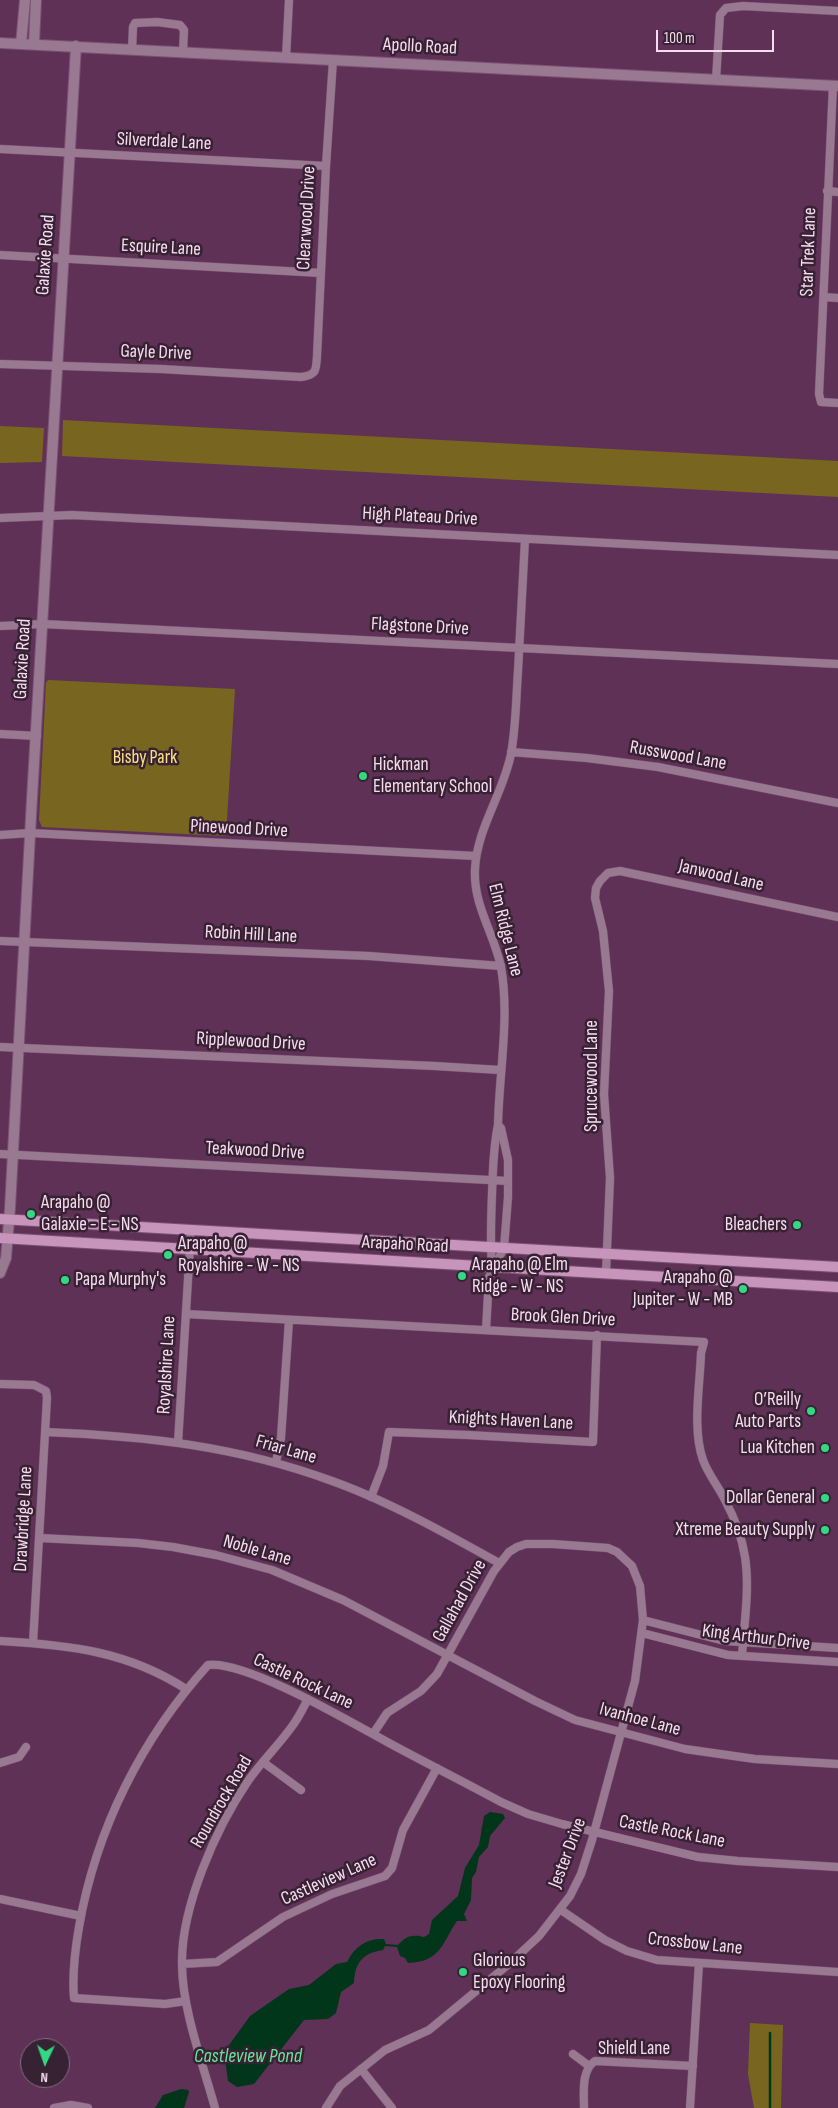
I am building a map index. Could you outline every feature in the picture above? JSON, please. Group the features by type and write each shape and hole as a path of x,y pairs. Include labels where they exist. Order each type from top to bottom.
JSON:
{"main road":[{"name":"Arapaho Road","path":"5,1219 838,1267"},
{"name":"Arapaho Road","path":"4,1238 838,1287"},
{"path":"758,1281 759,1263"}],"street":[{"path":"21,44 25,0"},
{"path":"34,44 36,0"},
{"path":"286,58 289,0"},
{"path":"716,80 720,15 726,8 743,6 838,11"},
{"path":"132,50 133,26 135,23 157,22 180,25 184,30 183,52"},
{"name":"Apollo Road","path":"0,43 835,86"},
{"name":"Galaxie Road","path":"0,1273 6,1258 5,1219 12,1155 19,1047 76,46"},
{"name":"Clearwood Drive","path":"310,376 316,368 333,60"},
{"name":"Star Trek Lane","path":"835,86 827,191 819,394 821,402 838,403"},
{"name":"Silverdale Lane","path":"0,150 326,166"},
{"path":"827,191 838,192"},
{"name":"Esquire Lane","path":"0,255 321,273"},
{"path":"824,297 838,298"},
{"name":"Gayle Drive","path":"0,364 310,376"},
{"name":"High Plateau Drive","path":"0,518 72,515 838,555"},
{"name":"Elm Ridge Lane","path":"492,1268 492,1180 495,1138 498,1125 504,1018 500,966 480,909 475,884 476,856 482,833 507,770 512,752 525,539"},
{"name":"Flagstone Drive","path":"0,626 43,624 838,664"},
{"path":"0,734 37,736"},
{"name":"Russwood Lane","path":"512,752 587,758 658,767 838,803"},
{"name":"Pinewood Drive","path":"0,834 476,856"},
{"name":"Janwood Lane","path":"600,880 608,873 620,871 838,917"},
{"name":"Sprucewood Lane","path":"600,880 596,888 595,898 603,931 609,991 604,1094 610,1178 606,1273"},
{"name":"Robin Hill Lane","path":"0,941 369,956 500,966"},
{"name":"Ripplewood Drive","path":"0,1047 500,1070"},
{"name":"Elm Ridge Lane","path":"486,1330 489,1277 504,1248 508,1181 508,1160 501,1128 498,1125"},
{"name":"Teakwood Drive","path":"0,1154 508,1181"},
{"name":"Royalshire Lane","path":"178,1443 191,1230"},
{"name":"Brook Glen Drive","path":"186,1314 704,1342 701,1353 698,1416 699,1443 702,1459 734,1519 745,1558 746,1591 742,1656"},
{"path":"276,1462 281,1438 289,1320"},
{"name":"Knights Haven Lane","path":"371,1497 383,1466 389,1432 468,1434 593,1442 597,1336"},
{"name":"Drawbridge Lane","path":"0,1384 34,1385 46,1391 47,1398 33,1643"},
{"name":"Friar Lane","path":"45,1432 133,1437 228,1450 276,1462 333,1481 371,1497 499,1563"},
{"name":"Noble Lane","path":"40,1538 138,1543 173,1547 216,1555 272,1570 343,1600 449,1655"},
{"name":"Gallahad Drive","path":"373,1734 387,1713 415,1696 430,1683 449,1655 499,1563 518,1546 526,1544 592,1545 608,1548 625,1558 632,1566 638,1579 643,1620"},
{"name":"King Arthur Drive","path":"643,1620 697,1634 743,1642 838,1648"},
{"name":"Jester Drive","path":"326,2108 340,2086 385,2050 429,2030 539,1936 561,1910 581,1874 594,1832 635,1681 643,1620"},
{"name":"King Arthur Drive","path":"642,1633 698,1649 742,1656 838,1662"},
{"path":"0,1641 72,1646 116,1655 164,1675 186,1689"},
{"name":"Ivanhoe Lane","path":"449,1655 559,1714 622,1732 685,1749 719,1754 838,1764"},
{"name":"Castle Rock Lane","path":"186,2001 165,2004 74,1998 74,1956 81,1916 95,1860 122,1792 147,1746 186,1689 208,1665 214,1664 259,1677 308,1699 501,1802 528,1814 698,1857 838,1866"},
{"name":"Roundrock Road","path":"215,2108 186,2001 182,1964 184,1938 193,1898 211,1851 248,1782 294,1725 308,1699"},
{"path":"0,1763 19,1757 26,1746"},
{"path":"263,1762 301,1790"},
{"name":"Castleview Lane","path":"182,1964 217,1962 229,1956 283,1917 332,1894 385,1876 392,1868 403,1830 437,1768"},
{"path":"0,1899 81,1916"},
{"name":"Crossbow Lane","path":"561,1910 605,1940 627,1951 657,1960 838,1972"},
{"path":"690,2108 698,1963"},
{"path":"574,2054 589,2066"},
{"name":"Shield Lane","path":"584,2108 586,2076 589,2066 595,2062 693,2066"},
{"path":"361,2069 392,2108"},
{"path":"54,2108 70,2105 88,2108"}],"green space":[{"path":"63,420 838,461 838,497 62,456"},
{"path":"0,426 44,428 42,462 0,463"},
{"name":"Bisby Park","path":"48,680 235,689 226,836 42,827 39,820 46,683"},
{"path":"750,2023 783,2025 781,2108 754,2108 748,2074"}],"water":[{"name":"Castleview Pond","path":"490,1812 503,1814 505,1818 490,1836 488,1847 479,1857 476,1872 472,1878 471,1900 464,1914 467,1921 457,1921 439,1950 427,1959 408,1963 405,1958 400,1956 397,1947 385,1946 383,1950 365,1956 358,1965 354,1983 341,1992 336,2013 328,2019 304,2020 254,2084 237,2087 228,2081 224,2052 250,2016 289,1989 309,1985 336,1964 347,1962 362,1944 372,1940 384,1939 386,1944 398,1945 410,1936 424,1937 429,1934 432,1920 458,1896 465,1868 479,1845 484,1816"},
{"path":"181,2089 188,2090 189,2092 184,2108 155,2108 163,2095"}],"waterway":[{"path":"770,2033 770,2108"}],"place":[{"name":"Hickman Elementary School","path":"363,776"},
{"name":"Arapaho @ Galaxie - E - NS","path":"31,1214"},
{"name":"Bleachers","path":"797,1225"},
{"name":"Arapaho @ Royalshire - W - NS","path":"168,1255"},
{"name":"Arapaho @ Elm Ridge - W - NS","path":"462,1276"},
{"name":"Papa Murphy's","path":"65,1280"},
{"name":"Arapaho @ Jupiter - W - MB","path":"743,1289"},
{"name":"O’Reilly Auto Parts","path":"811,1411"},
{"name":"Lua Kitchen","path":"825,1448"},
{"name":"Dollar General","path":"825,1498"},
{"name":"Xtreme Beauty Supply","path":"825,1530"},
{"name":"Glorious Epoxy Flooring","path":"463,1972"}]}
